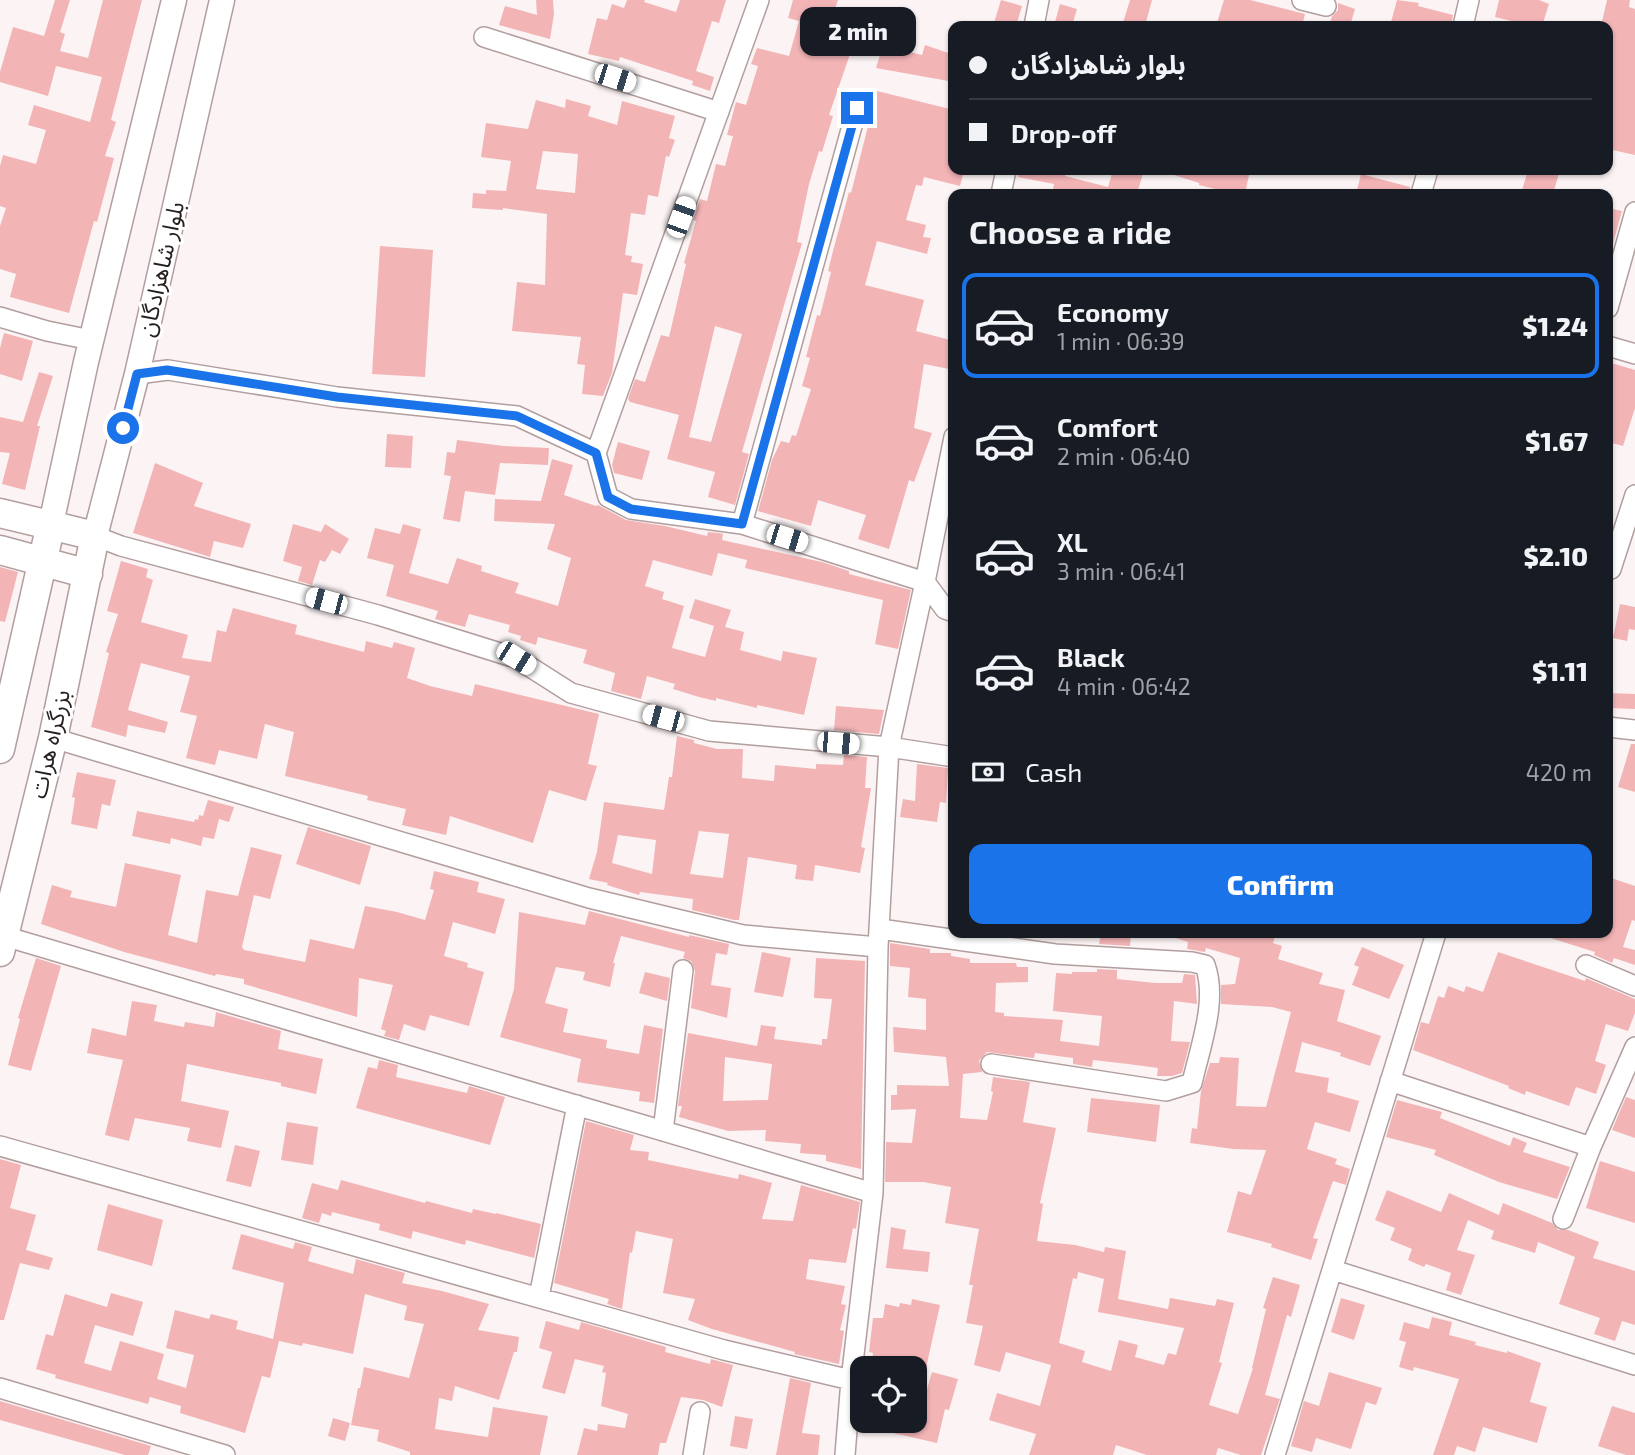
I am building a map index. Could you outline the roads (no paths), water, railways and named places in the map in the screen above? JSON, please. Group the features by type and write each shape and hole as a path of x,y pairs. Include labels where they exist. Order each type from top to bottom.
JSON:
{"highway":[{"path":"0,513 94,536"},
{"name":"بزرگراه هرات","path":"0,746 51,524"},
{"name":"بزرگراه هرات","path":"2,944 53,738 94,536"},
{"path":"0,550 88,573"}],"main road":[{"path":"51,524 91,340 174,0"},
{"name":"بلوار شاهزادگان","path":"94,536 137,374 222,0"}],"street":[{"path":"759,0 596,453 608,497 631,509 742,524 925,582 948,609"},
{"path":"1035,21 1039,0"},
{"path":"1302,0 1326,6"},
{"path":"1464,21 1469,0"},
{"path":"484,37 719,112"},
{"path":"742,524 857,108"},
{"path":"1613,299 1628,272 1635,212"},
{"path":"0,317 91,340"},
{"path":"1613,347 1635,354"},
{"path":"137,374 167,370 337,397 517,416 596,453"},
{"path":"854,1356 873,1193 879,938 889,747 948,467"},
{"path":"1613,563 1635,495"},
{"path":"94,536 121,546 378,615 516,658 571,693 709,730 889,747 948,756"},
{"path":"1613,728 1635,730"},
{"path":"53,738 589,898 743,935 879,938 1205,965 1210,979 1207,1019 1192,1083 1166,1091 992,1065"},
{"path":"1275,1455 1434,938"},
{"path":"2,944 577,1105 873,1193"},
{"path":"1586,965 1635,986"},
{"path":"663,1131 683,970"},
{"path":"1563,1219 1635,1047"},
{"path":"1390,1081 1591,1147"},
{"path":"539,1297 577,1105"},
{"path":"0,1146 724,1350 850,1380"},
{"path":"1333,1270 1635,1365"},
{"path":"0,1388 225,1455"},
{"path":"845,1455 850,1392"},
{"path":"693,1455 700,1412"}]}
